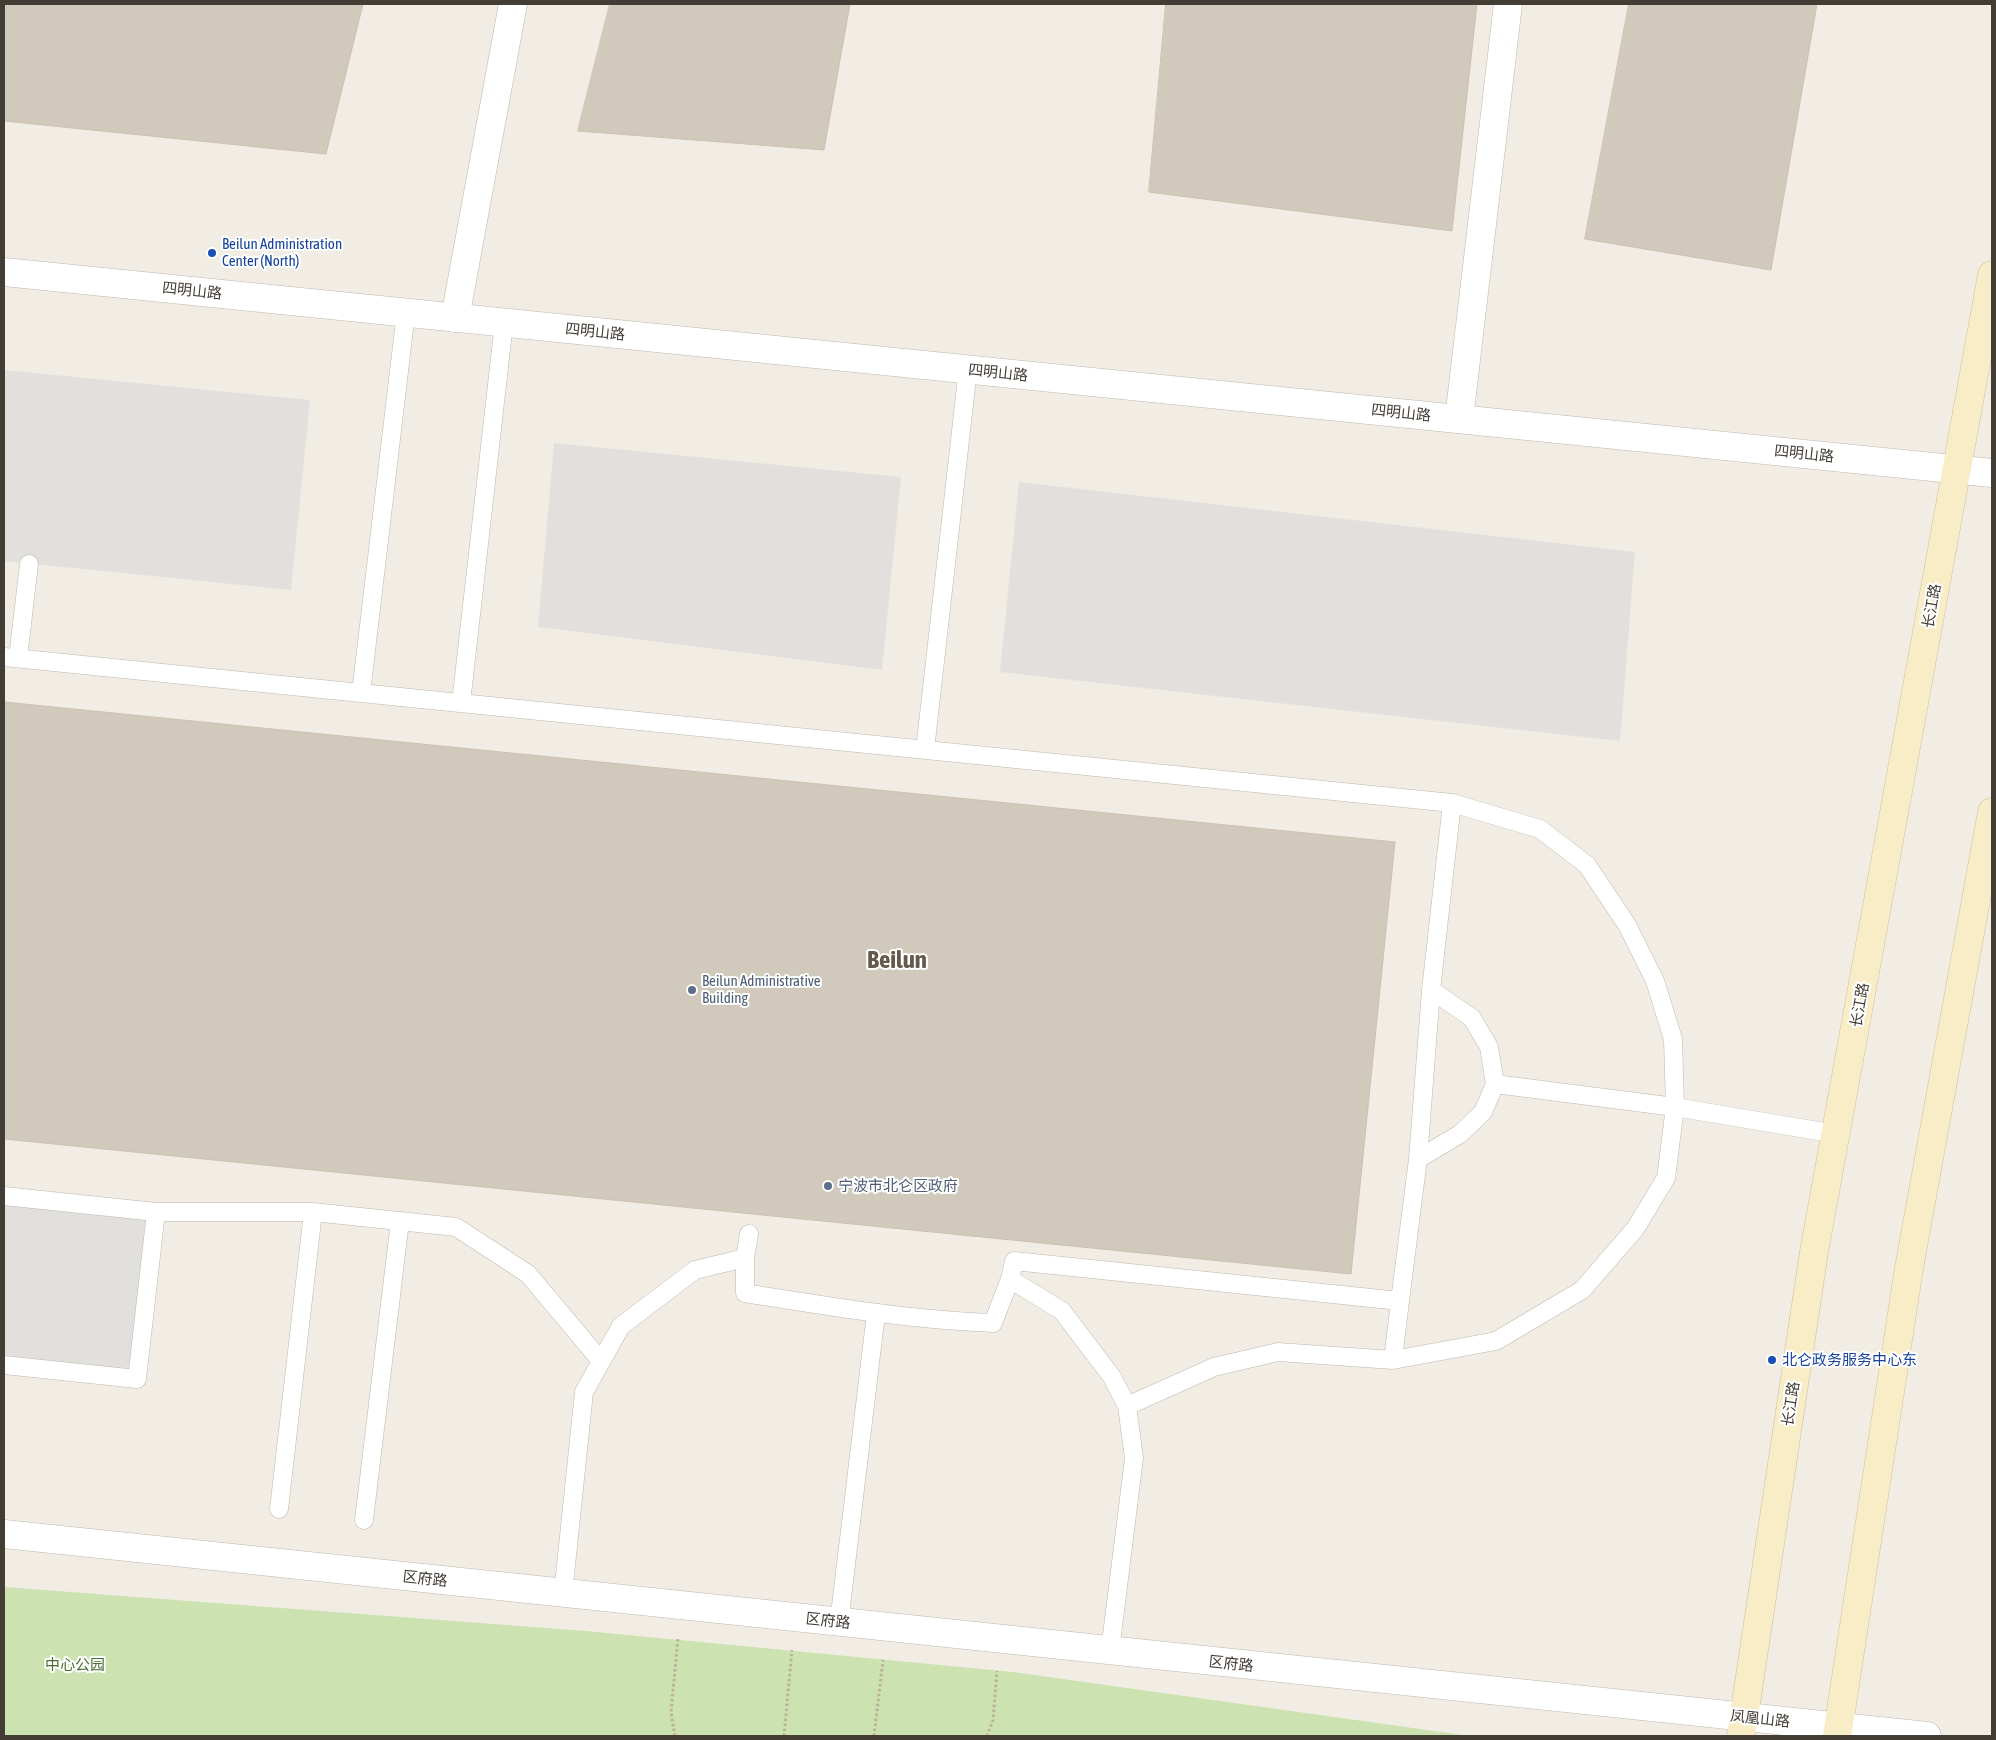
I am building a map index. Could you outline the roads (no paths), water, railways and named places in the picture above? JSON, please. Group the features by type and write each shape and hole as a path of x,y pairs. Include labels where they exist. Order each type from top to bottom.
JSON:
{"main road":[{"name":"长江路","path":"1742,1727 1814,1252 1992,275"},
{"path":"1838,1732 1909,1268 1992,812"}],"street":[{"path":"455,318 513,4"},
{"path":"1459,419 1508,4"},
{"name":"四明山路","path":"4,272 1992,473"},
{"name":"区府路","path":"4,1534 1652,1708"},
{"name":"凤凰山路","path":"1652,1708 1742,1727 1927,1736"}],"lane":[{"path":"361,693 406,312"},
{"path":"462,703 504,323"},
{"path":"925,750 968,370"},
{"path":"29,564 11,657 1452,803 1540,829 1587,865 1627,926 1655,982 1673,1039 1675,1107 1666,1178 1635,1228 1582,1290 1496,1341 1393,1360 1278,1352 1214,1367 1127,1406"},
{"path":"1393,1360 1418,1159 1431,990 1452,803"},
{"path":"1418,1159 1466,1128 1483,1112 1495,1084 1489,1047 1472,1018 1431,990"},
{"path":"1495,1084 1675,1107 1836,1134"},
{"path":"4,1196 156,1212 313,1212 456,1227 528,1274 601,1361"},
{"path":"4,1365 137,1379 156,1212"},
{"path":"279,1509 313,1212"},
{"path":"364,1520 400,1221"},
{"path":"750,1234 745,1258 745,1293 876,1313 952,1321 993,1323 1010,1279 1014,1261 1400,1302"},
{"path":"562,1594 584,1392 621,1326 695,1270 745,1258"},
{"path":"1010,1279 1062,1311 1112,1378 1127,1406 1134,1458 1110,1651"},
{"path":"839,1622 876,1313"}],"place":[{"name":"Beilun Administration Center (North)","path":"212,253"},
{"name":"Beilun Administrative Building","path":"692,990"},
{"name":"宁波市北仑区政府","path":"828,1186"},
{"name":"北仑政务服务中心东","path":"1772,1360"}],"district":[{"name":"Beilun","path":"897,960"}],"park label":[{"name":"中心公园","path":"75,1665"}]}
